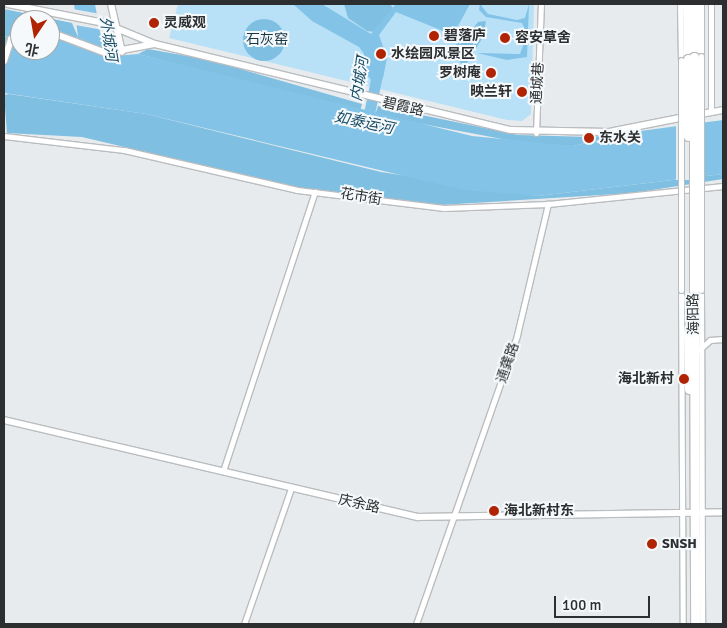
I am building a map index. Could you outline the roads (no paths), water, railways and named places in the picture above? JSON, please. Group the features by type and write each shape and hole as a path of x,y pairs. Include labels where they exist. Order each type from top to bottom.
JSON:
{"main road":[{"name":"海阳路","path":"687,4 691,58"},
{"name":"海阳路","path":"690,624 692,513 691,58 694,4"},
{"name":"海阳路","path":"692,513 695,624"}],"street":[{"name":"碧霞路","path":"8,4 104,23 155,44 379,102 536,133 609,132 723,110"},
{"path":"111,4 119,52"},
{"name":"通城巷","path":"536,133 540,4"},
{"path":"680,4 691,58"},
{"path":"691,290 691,58 701,4"},
{"path":"711,4 711,112"},
{"path":"60,35 119,52 155,44"},
{"path":"4,61 10,42"},
{"name":"花市街","path":"4,136 79,142 315,192 444,208 548,204 723,186"},
{"path":"223,470 315,192"},
{"name":"通龚路","path":"416,624 518,335 548,204"},
{"path":"684,624 692,513 692,350 710,340 723,339"},
{"name":"庆余路","path":"4,420 223,470 407,515 454,517 723,512"},
{"path":"244,624 291,488"},
{"path":"692,513 702,624"}],"water":[{"name":"如泰运河","path":"74,4 95,4 101,37 116,56 138,54 472,136 573,146 633,132 723,120 723,174 538,196 463,190 146,114 4,93 4,36 10,37 10,60 60,60 60,40 78,37"},
{"path":"293,4 322,4 371,34 396,4 470,4 453,35 396,12 379,35 387,58 383,78 376,85 364,72 364,54 359,47 312,21"},
{"path":"480,4 488,14 517,20 525,18 529,4 527,57 507,60 477,53 520,54 527,35 522,23 486,17 479,10"}],"waterway":[{"name":"内城河","path":"366,128 378,70"}],"place":[{"name":"灵威观","path":"154,23"},
{"name":"碧落庐","path":"434,36"},
{"name":"容安草舍","path":"505,38"},
{"name":"水绘园风景区","path":"381,54"},
{"name":"罗树庵","path":"491,73"},
{"name":"映兰轩","path":"522,92"},
{"name":"东水关","path":"589,138"},
{"name":"海北新村","path":"684,379"},
{"name":"海北新村东","path":"494,511"},
{"name":"SNSH","path":"652,544"}],"water label":[{"name":"外城河","path":"108,39"}],"park label":[{"name":"石灰窑","path":"267,40"}]}
